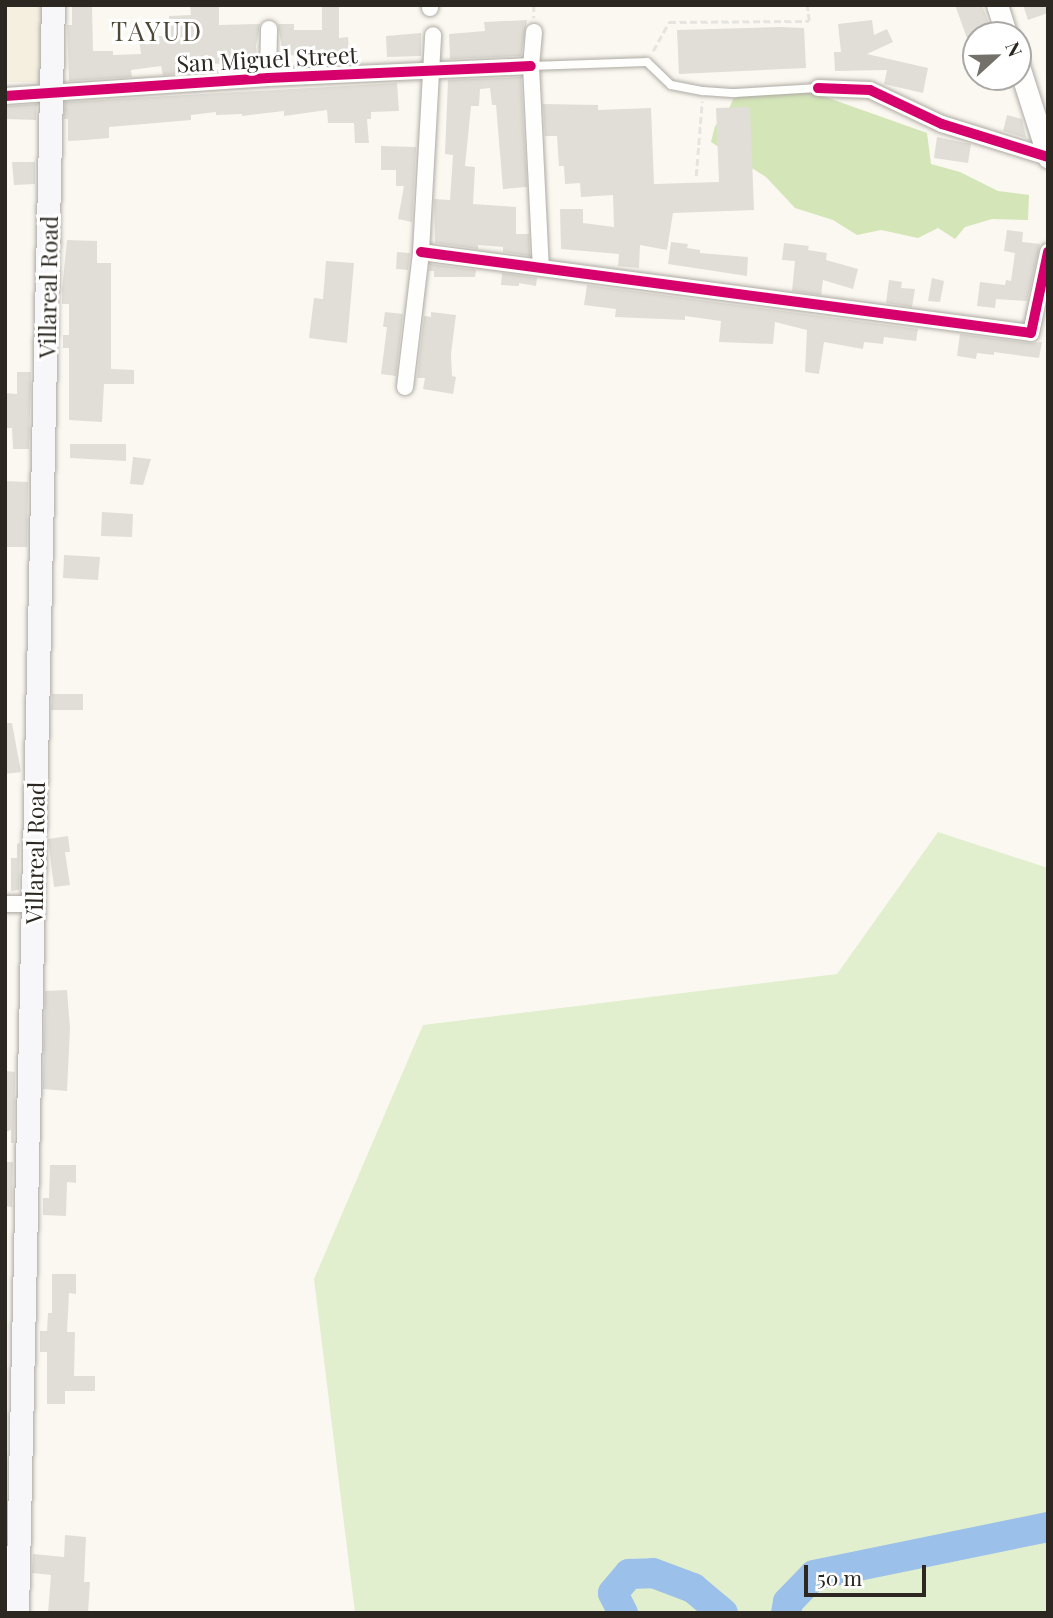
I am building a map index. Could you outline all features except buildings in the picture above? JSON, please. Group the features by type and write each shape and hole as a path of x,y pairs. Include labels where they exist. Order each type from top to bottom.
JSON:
{"main road":[{"name":"Villareal Road","path":"17,1613 53,5"}],"street":[{"path":"268,78 269,29"},
{"path":"534,32 531,66 541,267"},
{"path":"405,387 421,252 433,35"},
{"name":"San Miguel Street","path":"5,96 268,78 531,66"},
{"path":"818,88 870,90 942,124 1048,157"},
{"path":"1027,91 1048,157"},
{"path":"421,252 1031,333 1048,253"},
{"path":"5,904 33,904"}],"lane":[{"path":"531,66 647,62 671,85 703,91 735,93 818,88"}],"path":[{"path":"647,62 669,22 809,21 807,5"},
{"path":"696,176 703,91"}],"shaded area":[{"path":"5,5 45,5 43,82 5,82"}],"green space":[{"path":"803,89 927,133 931,164 960,172 998,191 1029,195 1028,220 992,219 965,227 955,239 938,228 918,238 881,230 857,235 833,220 795,208 766,177 711,142 715,126 728,111 734,97"},
{"path":"938,832 1048,868 1048,1613 355,1613 314,1279 423,1025 837,974"}],"waterway":[{"path":"786,1613 788,1602 814,1575 1048,1527"},
{"path":"623,1613 613,1593 629,1574 653,1573 693,1588 723,1613"}],"cycle path":[{"path":"5,96 268,78 531,66"},
{"path":"818,88 870,90 942,124 1048,157"},
{"path":"421,252 1031,333 1048,252"}],"district":[{"name":"TAYUD","path":"157,31"}]}
